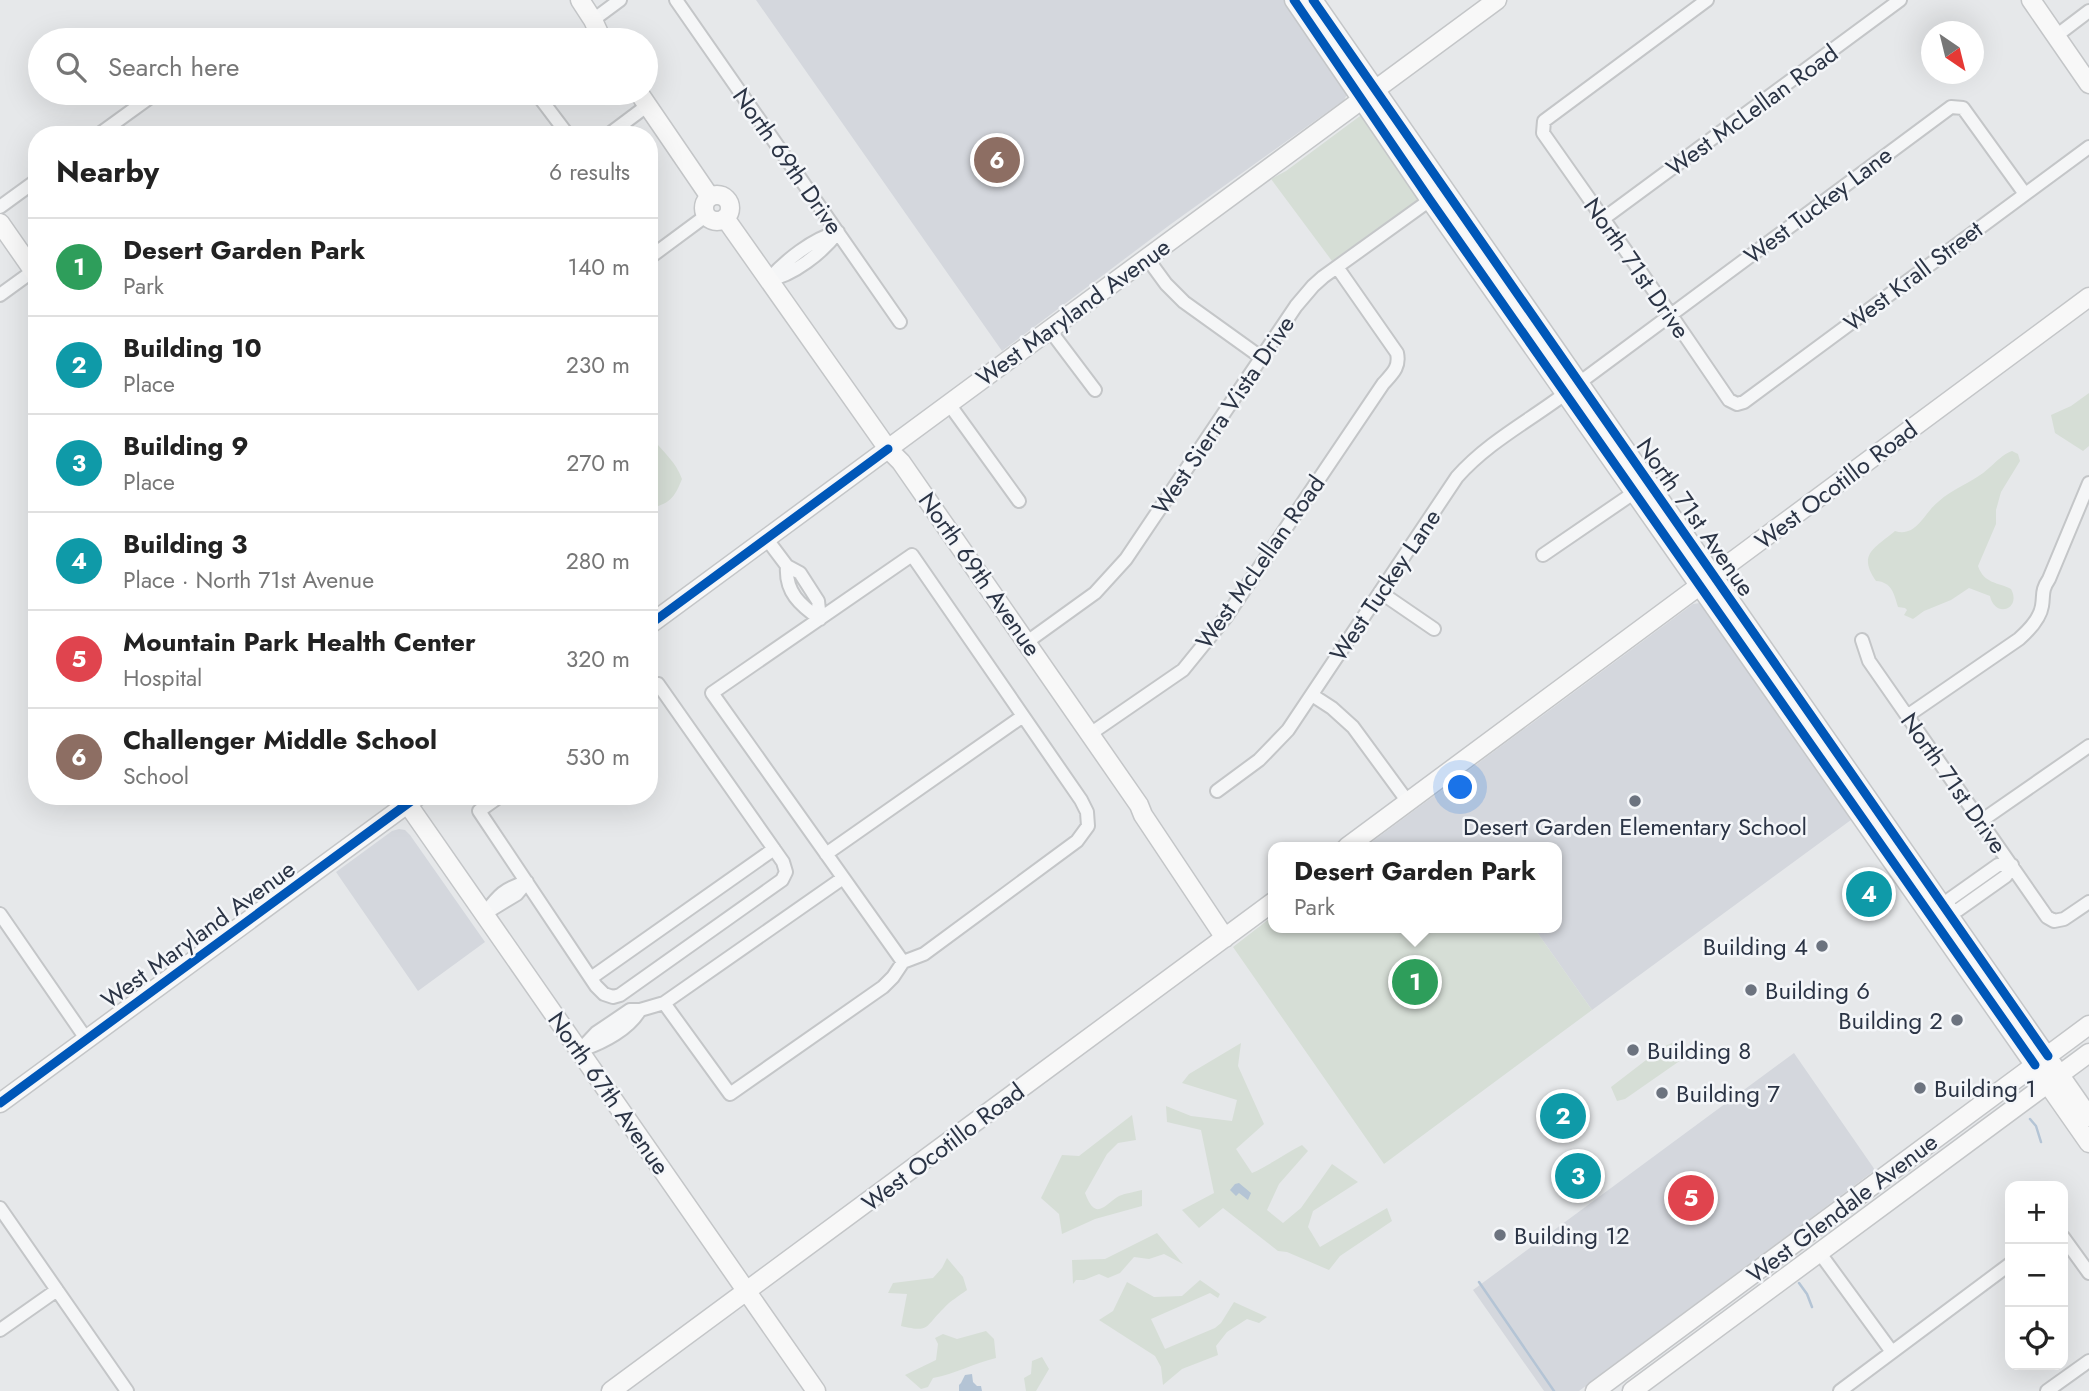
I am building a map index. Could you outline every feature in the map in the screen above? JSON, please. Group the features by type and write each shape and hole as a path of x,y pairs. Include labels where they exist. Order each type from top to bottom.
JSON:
{"street":[{"path":"580,0 597,28"},
{"path":"593,20 620,0"},
{"name":"North 69th Drive","path":"676,0 900,323"},
{"name":"North 71st Avenue","path":"1294,0 1369,95 2041,1061 2089,1117"},
{"name":"North 71st Avenue","path":"1313,0 1430,200 1573,388 1635,492 1707,581"},
{"name":"West Maryland Avenue","path":"658,618 1497,0"},
{"path":"1690,5 1707,0"},
{"path":"2031,0 2089,84"},
{"name":"West McLellan Road","path":"1603,219 1895,2"},
{"name":"North 71st Drive","path":"1690,5 1545,121 1542,127 1543,133 1729,400 1737,404"},
{"path":"2056,36 2089,12"},
{"path":"110,126 139,105"},
{"path":"545,105 561,126"},
{"path":"617,126 637,105"},
{"name":"North 69th Avenue","path":"647,105 714,210 768,280 888,449 901,462 1027,642 1225,937"},
{"name":"West Tuckey Lane","path":"1217,791 1275,746 1457,477 1474,458 1573,388 1951,107 1963,108 2025,194"},
{"name":"West Krall Street","path":"1737,404 1744,402 2089,147"},
{"path":"0,206 28,186"},
{"name":"West Sierra Vista Drive","path":"1027,642 1094,593 1126,559 1303,296 1337,267 1430,200"},
{"path":"658,251 714,210"},
{"path":"0,223 28,263"},
{"path":"768,280 783,277 829,244 838,232"},
{"path":"1147,258 1166,284 1184,302 1262,358"},
{"name":"West McLellan Road","path":"1090,734 1183,670 1226,617 1397,368 1397,353 1337,267"},
{"path":"0,295 28,277"},
{"name":"West Ocotillo Road","path":"1355,842 2089,298"},
{"path":"1049,329 1095,390"},
{"path":"949,404 1019,501"},
{"path":"1907,716 2031,628 2042,607 2043,587 2049,579 2089,483"},
{"path":"1543,555 1635,492"},
{"path":"766,538 786,566 800,573 818,601 820,619"},
{"path":"664,1003 730,1094 883,987 903,962 924,954 1046,864 1077,841 1088,825 1087,812 1081,800 912,555 712,693 903,962"},
{"path":"1380,592 1434,628"},
{"name":"North 71st Drive","path":"1862,640 1869,662 2047,917 2054,921 2064,919 2089,902"},
{"path":"487,805 479,811 591,978 604,994 613,997 620,995 782,880 786,872 783,862 658,684"},
{"path":"1312,695 1353,727 1408,802"},
{"path":"826,854 1023,716"},
{"path":"1981,821 2089,746"},
{"name":"West Maryland Avenue","path":"0,1103 401,805"},
{"name":"North 67th Avenue","path":"413,805 484,914 816,1391"},
{"path":"591,978 774,849"},
{"path":"1940,915 1950,899 1998,865 2012,865"},
{"path":"579,1051 603,1042 635,1019 640,1010 664,1003 843,878"},
{"path":"484,914 500,894 512,886 527,882"},
{"name":"West Ocotillo Road","path":"611,1391 1268,906"},
{"path":"0,914 88,1040"},
{"name":"West Glendale Avenue","path":"1595,1391 2089,1026"},
{"name":"West Glendale Avenue","path":"1632,1391 2089,1053"},
{"name":"North 71st Avenue","path":"2054,1079 2089,1143"},
{"path":"0,1208 126,1391"},
{"path":"2068,1244 2089,1273"},
{"path":"1819,1252 1892,1352"},
{"path":"1840,1391 2005,1268"},
{"path":"0,1330 57,1290"},
{"path":"1669,1336 1682,1354"},
{"path":"2047,1391 2089,1361"}],"shaded area":[{"path":"756,0 1285,0 1348,93 1344,100 1171,224 1002,351"},
{"path":"1360,116 1367,117 1419,199 1332,261 1271,179 1286,171"},
{"path":"2089,393 2089,446 2083,451 2055,433 2051,415 2071,406"},
{"path":"658,445 682,479 670,499 658,506"},
{"path":"2012,451 2018,454 2020,461 2001,492 1996,510 1996,524 1978,566 1988,579 2011,589 2011,606 2006,609 1997,607 1990,596 1969,588 1913,619 1904,615 1907,610 1898,607 1892,590 1886,584 1876,581 1871,572 1868,558 1871,552 1895,531 1909,531 1914,528 1944,497"},
{"name":"Desert Garden Elementary School","path":"1704,603 1855,817 1592,1010 1538,933 1562,933 1562,842 1372,842 1693,604"},
{"path":"399,829 410,835 485,942 418,991 336,872 392,831"},
{"path":"1268,920 1268,933 1538,933 1592,1010 1384,1164 1233,947"},
{"path":"1674,1042 1682,1049 1681,1060 1625,1099 1617,1101 1611,1087 1663,1047"},
{"path":"1241,1043 1238,1066 1264,1124 1236,1149 1252,1173 1302,1145 1308,1151 1279,1184 1267,1210 1283,1223 1301,1208 1332,1164 1358,1182 1313,1211 1308,1227 1320,1247 1387,1208 1392,1221 1340,1256 1329,1270 1287,1252 1278,1251 1223,1208 1199,1228 1182,1210 1214,1193 1201,1130 1167,1122 1166,1106 1191,1116 1232,1121 1237,1100 1182,1083 1189,1074"},
{"path":"1794,1053 1875,1170 1579,1391 1544,1391 1473,1290"},
{"path":"1132,1115 1136,1140 1118,1143 1107,1154 1085,1193 1093,1207 1100,1209 1119,1196 1142,1190 1142,1206 1095,1219 1062,1234 1059,1214 1041,1198 1062,1155 1079,1156"},
{"path":"1157,1233 1183,1264 1164,1254 1149,1259 1134,1257 1120,1273 1108,1278 1099,1274 1076,1280 1073,1284 1072,1260 1105,1259"},
{"path":"947,1258 963,1277 967,1290 949,1303 926,1327 918,1329 901,1326 907,1294 888,1293 893,1283 933,1278"},
{"path":"1200,1280 1220,1294 1218,1298 1210,1293 1151,1319 1165,1349 1215,1328 1234,1302 1267,1317 1259,1323 1247,1319 1227,1332 1216,1346 1218,1355 1182,1369 1163,1385 1161,1367 1155,1356 1099,1320 1113,1311 1127,1282 1154,1297 1182,1296"},
{"path":"986,1331 994,1339 996,1358 933,1378 928,1387 921,1389 905,1375 936,1360 938,1344 935,1338 943,1334 957,1339"},
{"path":"1042,1357 1049,1369 1036,1391 1026,1391 1024,1378 1031,1374 1032,1361"}],"water":[{"path":"1239,1183 1251,1193 1248,1200 1239,1193 1236,1196 1230,1190"},
{"path":"972,1374 973,1382 981,1386 982,1391 959,1391 959,1385 965,1375"}],"waterway":[{"path":"2030,1119 2036,1126 2041,1142"},
{"path":"1479,1282 1554,1391"},
{"path":"1799,1283 1812,1307"}],"cycle path":[{"path":"1294,0 1430,200 2035,1065"},
{"path":"1313,0 2048,1056"},
{"path":"658,618 888,449"},
{"path":"0,1103 406,805"}],"place":[{"name":"Challenger Middle School","path":"997,160"},
{"name":"Desert Garden Elementary School","path":"1635,801"},
{"name":"Building 3","path":"1869,894"},
{"name":"Building 4","path":"1822,946"},
{"name":"Desert Garden Park","path":"1415,982"},
{"name":"Building 6","path":"1751,990"},
{"name":"Building 2","path":"1957,1020"},
{"name":"Building 8","path":"1633,1050"},
{"name":"Building 1","path":"1920,1088"},
{"name":"Building 7","path":"1662,1093"},
{"name":"Building 10","path":"1563,1116"},
{"name":"Building 9","path":"1578,1176"},
{"name":"Mountain Park Health Center","path":"1691,1198"},
{"name":"Building 12","path":"1500,1235"}]}
